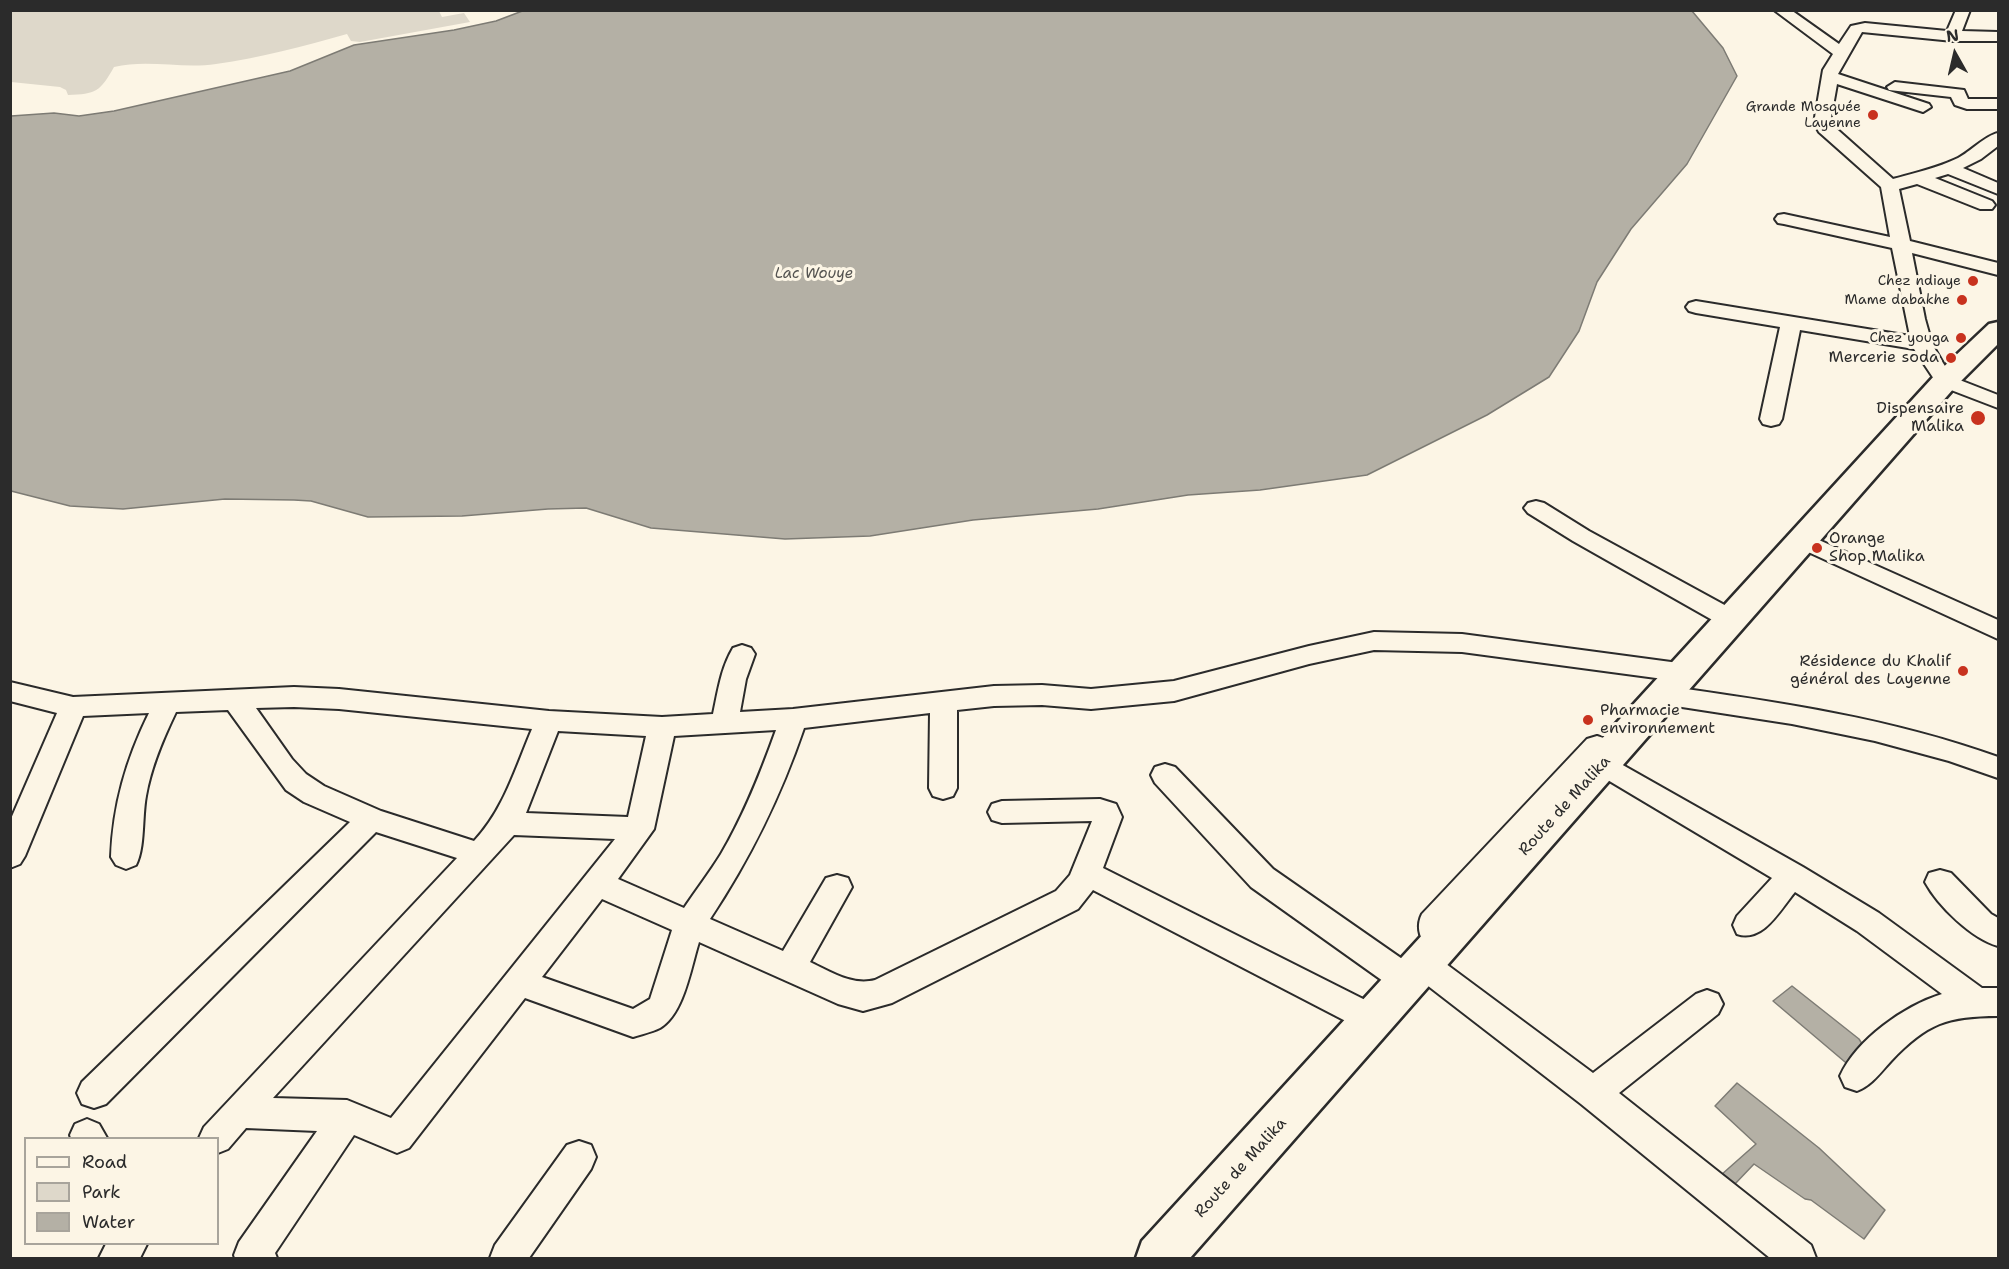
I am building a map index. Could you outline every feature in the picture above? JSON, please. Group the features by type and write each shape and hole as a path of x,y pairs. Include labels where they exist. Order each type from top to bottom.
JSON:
{"main road":[{"name":"Route de Malika","path":"1159,1258 1666,694 1801,540 1945,381 1998,330"}],"street":[{"path":"1781,10 1841,53"},
{"path":"1953,36 1963,10"},
{"path":"1998,36 1953,36 1860,27 1856,29 1841,53 1830,77 1822,117 1823,126 1890,186 1899,244 1922,344 1945,381 1998,402"},
{"path":"1830,77 1923,108"},
{"path":"1895,87 1947,90 1958,93 1964,104 1998,104"},
{"path":"1890,186 1948,168 1995,147"},
{"path":"1948,168 1998,189"},
{"path":"1918,178 1986,205"},
{"path":"1784,219 1899,244 1998,269"},
{"path":"1696,307 1922,344"},
{"path":"1771,419 1791,324"},
{"path":"1536,508 1581,536 1732,620"},
{"path":"1801,540 1998,630"},
{"path":"10,691 73,707 294,697 339,699 549,721 662,727 793,719 994,696 1042,695 1091,699 1174,691 1320,653 1374,642 1462,643 1666,694 1850,723 1912,738 1998,768"},
{"path":"725,723 733,679 742,654"},
{"path":"1425,962 1434,931 1433,923 1559,785 1622,720 1666,694"},
{"path":"235,699 282,766 296,782 314,794 371,819 479,854"},
{"path":"942,788 944,702"},
{"path":"126,857 126,830 132,789 141,757 167,703"},
{"path":"10,856 17,819 73,707"},
{"path":"518,982 633,1023 649,1018 663,1007 690,923 731,863 751,824 776,769 793,719"},
{"path":"217,1137 508,823 549,721"},
{"path":"238,1112 347,1116 397,1137 640,829 662,727"},
{"path":"1602,765 1792,875 1986,1000"},
{"path":"1165,775 1262,878 1425,962 1593,1093 1798,1258"},
{"path":"597,883 838,990 863,997 881,993 1054,908 1077,891 1108,817 1106,812 1100,810 1002,812"},
{"path":"94,1092 371,819"},
{"path":"508,823 640,829"},
{"path":"1086,873 1374,1020"},
{"path":"1748,925 1792,875"},
{"path":"1940,882 1980,923 1998,933"},
{"path":"790,968 837,887"},
{"path":"1857,1076 1900,1031 1923,1014 1986,1000"},
{"path":"1593,1093 1707,1004"},
{"path":"259,1258 252,1255 347,1116"},
{"path":"508,1258 579,1157"},
{"path":"117,1258 128,1245"}],"green space":[{"path":"11,11 439,11 442,17 464,13 470,22 360,42 351,41 347,34 265,55 216,64 139,64 114,67 101,87 85,94 68,95 66,90 60,87 11,82"}],"water":[{"name":"Lac Wouye","path":"525,10 1692,11 1723,48 1737,76 1687,164 1631,229 1597,282 1579,331 1549,377 1487,415 1367,475 1260,490 1188,495 1098,509 973,520 870,536 785,539 651,528 586,508 462,516 368,517 311,501 225,499 123,509 70,506 11,491 11,116 54,113 79,116 114,111 290,71 354,45 454,30 496,21"},
{"path":"1792,986 1859,1039 1866,1050 1858,1073 1773,1001"},
{"path":"1737,1083 1819,1148 1885,1210 1864,1239 1811,1200 1805,1199 1754,1164 1734,1185 1721,1175 1756,1144 1715,1106"}],"place":[{"name":"Grande Mosquée Layenne","path":"1873,115"},
{"name":"Chez ndiaye","path":"1973,281"},
{"name":"Mame dabakhe","path":"1962,300"},
{"name":"Chez youga","path":"1961,338"},
{"name":"Mercerie soda","path":"1951,358"},
{"name":"Dispensaire Malika","path":"1978,418"},
{"name":"Orange Shop Malika","path":"1817,548"},
{"name":"Résidence du Khalif général des Layenne","path":"1963,671"},
{"name":"Pharmacie environnement","path":"1588,720"}]}
